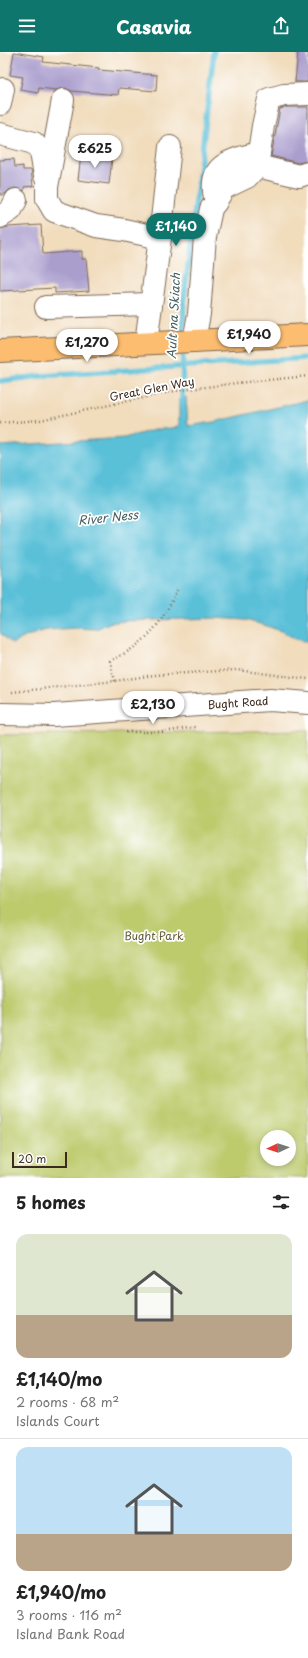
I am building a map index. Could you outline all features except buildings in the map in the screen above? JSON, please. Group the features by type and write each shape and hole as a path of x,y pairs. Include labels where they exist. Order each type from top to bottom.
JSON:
{"main road":[{"path":"0,351 308,335"}],"street":[{"path":"185,341 198,314 205,237 211,209 224,188 247,177 258,159 269,99 284,95 308,94"},
{"path":"47,187 63,100"},
{"path":"0,134 34,143 41,152 47,187 47,199 54,211 96,226 124,230 160,238"},
{"path":"146,343 170,147"},
{"path":"258,159 299,176 308,173"},
{"path":"0,217 11,210 16,200"},
{"path":"46,307 151,304"},
{"name":"Bught Road","path":"0,714 54,715 270,700 308,703"}],"path":[{"name":"Great Glen Way","path":"0,423 40,420 187,389 308,376"},
{"path":"115,681 110,661 132,649 147,637 159,623 177,590"},
{"path":"8,693 154,675 236,670 308,679"}],"green space":[{"name":"Bught Park","path":"308,730 308,1178 0,1178 0,735"}],"water":[{"name":"River Ness","path":"186,397 188,426 214,422 308,400 308,642 296,639 281,631 264,625 245,620 215,618 124,621 109,623 96,629 75,628 46,630 27,636 12,644 0,633 0,446 124,438 154,430 179,427 179,399"}],"waterway":[{"name":"Ault na Skiach","path":"183,338 184,299 214,52"},
{"name":"Ault na Skiach","path":"182,404 183,346"},
{"path":"0,381 40,376 308,358"}]}
